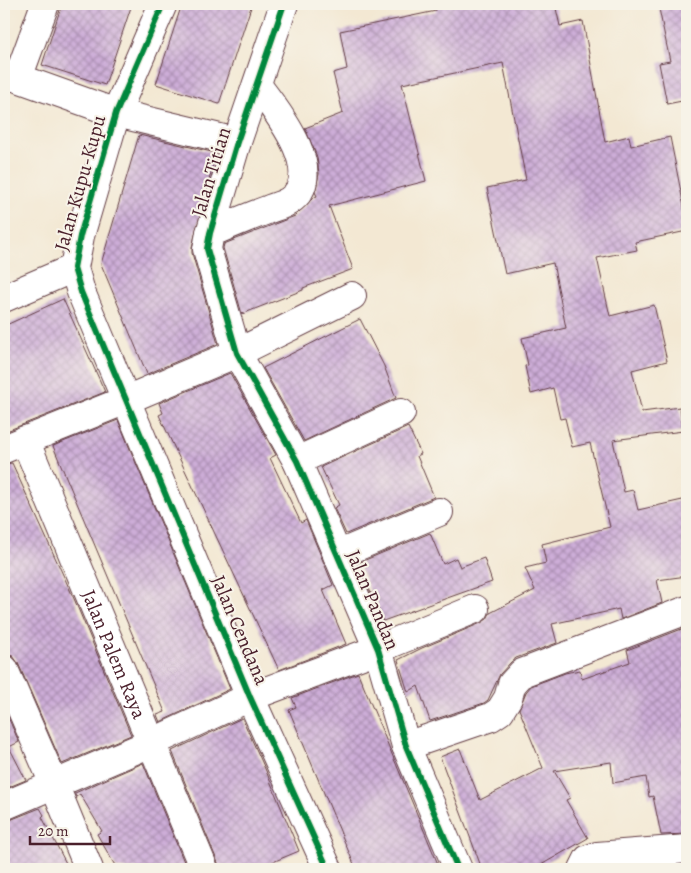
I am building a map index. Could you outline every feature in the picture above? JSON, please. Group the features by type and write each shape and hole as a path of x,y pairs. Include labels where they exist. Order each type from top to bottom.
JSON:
{"street":[{"path":"45,4 11,75 116,113 237,142"},
{"name":"Jalan Kupu-Kupu","path":"126,400 81,292 74,268 80,236 116,113 163,4"},
{"name":"Jalan Titian","path":"237,353 207,249 237,142 284,4"},
{"path":"210,233 289,201 300,190 304,177 303,160 286,125 257,85"},
{"path":"4,298 74,268"},
{"path":"15,445 237,353 352,296"},
{"name":"Jalan Pandan","path":"237,353 297,461 378,649 406,746 458,869"},
{"name":"Jalan Cendana","path":"126,400 250,697 328,869"},
{"path":"297,461 400,413"},
{"name":"Jalan Palem Raya","path":"15,445 151,743 204,869"},
{"path":"337,556 439,512"},
{"path":"4,806 151,743 250,697 378,649 475,609"},
{"path":"406,746 490,717 500,711 508,698 512,684 522,674 687,610"},
{"path":"4,669 89,869"},
{"path":"583,869 588,859 596,856 687,849"}],"building":[{"path":"62,4 132,4 105,85 42,65"},
{"path":"182,4 252,4 219,104 156,84"},
{"path":"435,4 555,4 560,26 583,21 605,142 629,136 631,146 670,137 687,222 687,231 635,242 637,250 597,258 610,316 654,305 667,361 632,370 642,412 680,407 683,431 613,440 624,492 633,490 638,510 687,499 687,576 657,580 662,603 621,619 619,609 552,624 557,643 516,658 511,662 500,674 488,700 430,721 418,686 408,692 398,660 481,623 487,619 490,613 535,590 525,568 546,563 542,544 610,527 590,443 572,447 565,418 560,419 553,388 531,394 525,366 528,365 522,338 566,328 553,263 505,274 487,188 526,180 503,63 402,84 426,181 329,206 353,269 242,314 223,248 224,244 295,216 317,196 315,192 319,174 317,157 305,128 343,113 333,73 347,69 340,31 436,11"},
{"path":"658,4 687,4 687,100 667,104 659,63 670,61"},
{"path":"139,135 216,153 192,253 218,344 147,374 101,264"},
{"path":"63,299 105,392 4,432 4,326"},
{"path":"360,319 384,366 396,398 304,441 263,368"},
{"path":"230,373 276,455 270,458 301,523 306,520 333,585 323,590 346,644 279,670 159,415 163,413 159,403"},
{"path":"118,420 230,689 160,722 157,715 165,712 53,446"},
{"path":"408,427 421,454 417,456 434,497 346,534 334,508 339,505 321,467"},
{"path":"12,463 75,601 131,735 62,764 18,663 13,656 4,654 4,464"},
{"path":"430,533 443,564 456,558 460,567 484,558 492,582 383,621 358,563"},
{"path":"687,627 687,834 661,835 653,796 649,797 646,777 613,783 611,762 554,771 570,798 566,800 588,838 534,869 482,869 440,757 460,749 480,800 543,768 519,709 526,692 531,686 565,673 580,670 582,679 630,662 627,650"},
{"path":"358,673 440,869 356,869 289,710 296,707 292,698"},
{"path":"4,708 19,742 9,747 26,780 4,789"},
{"path":"242,718 299,851 268,864 270,869 219,869 172,751"},
{"path":"143,763 187,869 117,869 97,834 102,831 80,794 76,797 75,795 75,793"},
{"path":"40,808 44,815 42,817 69,869 4,869 4,821"}],"cycle path":[{"path":"163,4 116,113 80,236 74,268 81,292 250,697 328,869"},
{"path":"284,4 237,142 207,249 237,353 297,461 378,649 406,746 458,869"}]}
